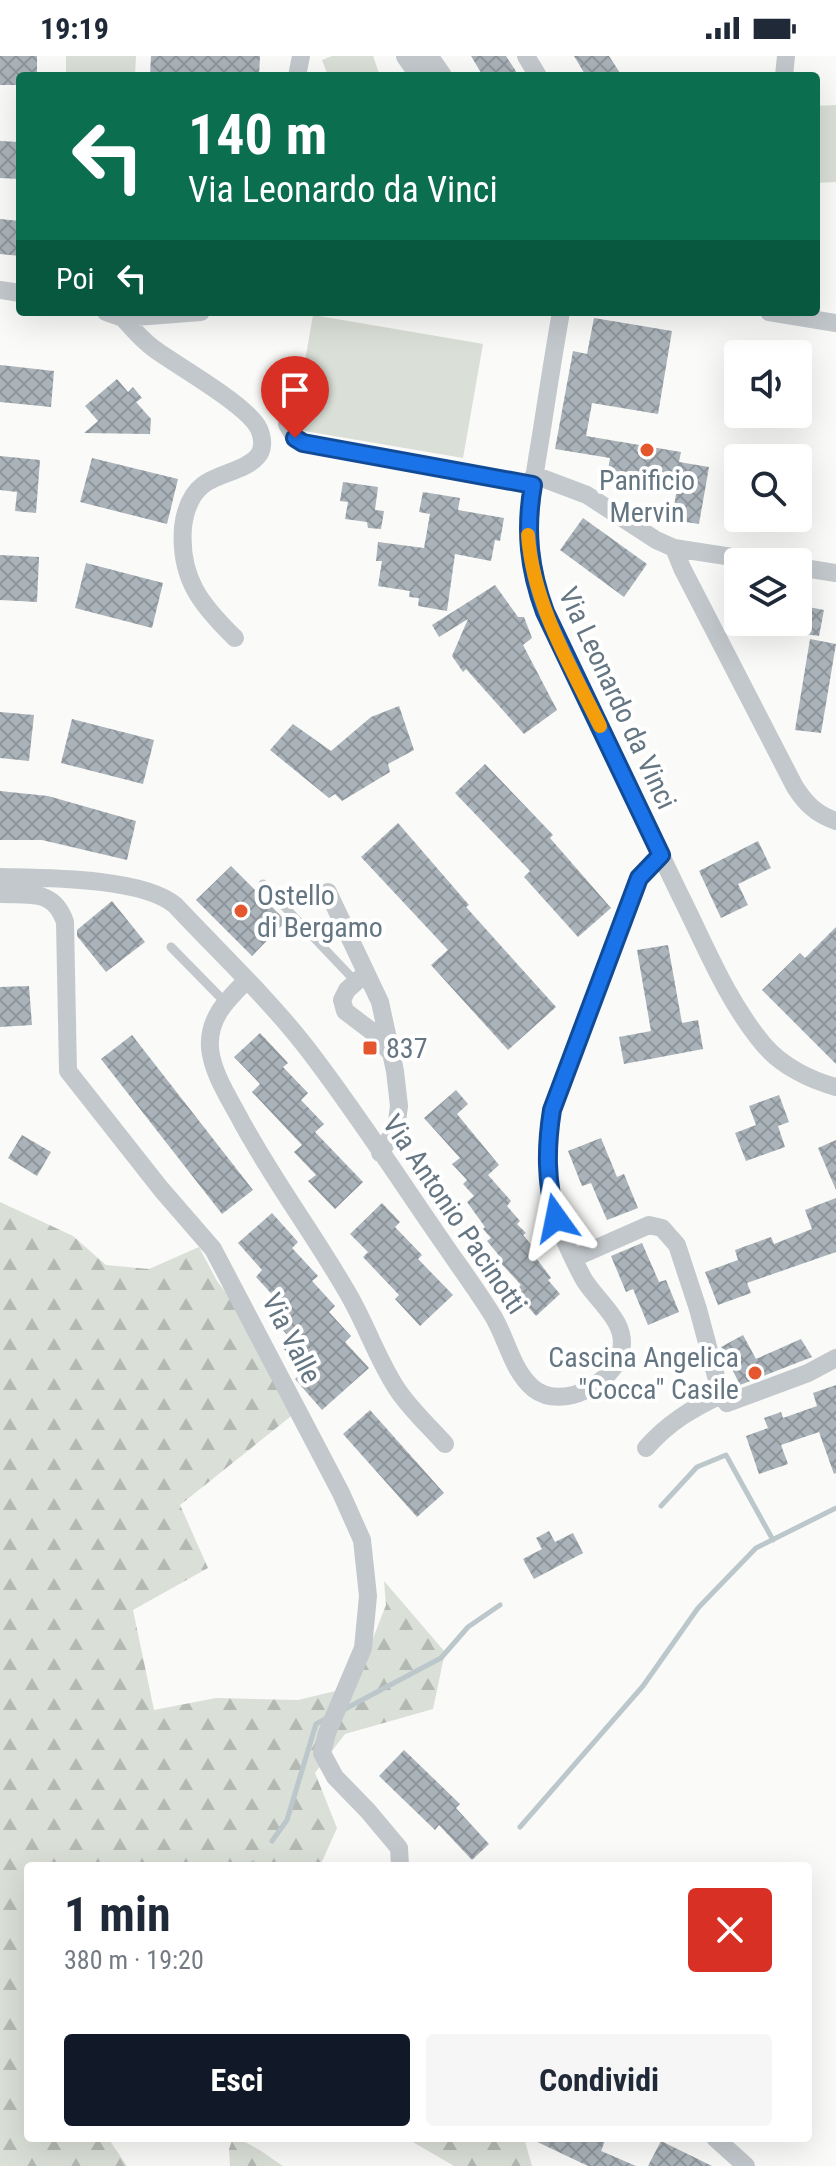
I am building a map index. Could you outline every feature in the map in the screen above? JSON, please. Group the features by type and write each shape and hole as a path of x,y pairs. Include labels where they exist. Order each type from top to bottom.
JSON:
{"street":[{"path":"115,316 151,346 241,409 261,431 263,444 260,454 254,461 201,486 191,497 184,524 182,544 187,575 209,613 235,638"},
{"name":"Via Leonardo da Vinci","path":"560,316 528,531 536,587 545,612 737,1010 766,1048 786,1064 817,1082 836,1087"},
{"path":"793,316 836,323"},
{"path":"287,424 295,438 303,443 534,480 587,495 656,540 674,548 724,556"},
{"path":"674,548 795,787 807,805 836,821"},
{"path":"812,569 836,573"},
{"name":"Via Antonio Pacinotti","path":"0,877 66,878 155,893 175,905 306,1047 493,1317 524,1379 537,1391 557,1397 590,1388 603,1379 616,1364 622,1349 619,1328 610,1311 584,1280 556,1218 550,1195 547,1141 552,1110 639,878 661,855"},
{"path":"328,892 361,977 380,1002 391,1053 399,1106 396,1129 380,1153"},
{"name":"Via Valle","path":"0,894 50,899 61,911 65,922 68,1071 162,1191 213,1249 341,1493 362,1540 368,1596 363,1648 327,1733 322,1753 335,1777 399,1848 400,1862"},
{"path":"361,977 342,1000 345,1011 374,1033 391,1053"},
{"path":"246,981 225,1002 212,1029 212,1061 222,1085 257,1152 346,1289 383,1367 399,1392 445,1444"},
{"path":"574,1258 649,1225 662,1228 670,1235 677,1245 721,1395 727,1403 808,1373 836,1358"},
{"path":"646,1448 666,1426 684,1413 721,1395"},
{"path":"719,2142 746,2166"}],"lane":[{"path":"263,884 361,977"},
{"path":"171,947 225,1002"}],"green space":[{"path":"66,56 136,56 135,72 66,72"},
{"path":"332,56 373,56 379,72 326,72 322,60"},
{"path":"836,105 836,182 820,183 820,106"},
{"path":"313,316 483,344 463,458 293,429"},
{"path":"0,1202 73,1236 106,1265 149,1269 199,1247 217,1281 245,1317 295,1413 180,1505 208,1568 133,1610 154,1710 216,1698 298,1700 348,1688 359,1674 386,1605 384,1581 445,1652 433,1709 345,1734 315,1773 337,1828 322,1862 24,1862 24,2142 111,2142 127,2166 0,2166"},
{"path":"232,2142 244,2142 283,2166 230,2166"},
{"path":"413,2142 525,2142 532,2166 454,2166"}],"building":[{"path":"0,56 37,56 37,72 16,72 16,85 0,85"},
{"path":"151,56 260,56 259,72 150,72"},
{"path":"471,56 506,56 516,72 481,72"},
{"path":"574,56 609,56 619,72 584,72"},
{"path":"0,141 16,142 16,179 0,178"},
{"path":"0,219 16,221 16,256 0,254"},
{"path":"594,318 672,331 658,414 592,403 586,436 681,452 679,462 709,467 699,524 672,520 678,481 608,470 610,458 555,449 573,351 587,354"},
{"path":"0,365 54,371 51,407 0,402"},
{"path":"117,379 128,392 133,387 142,398 136,402 151,419 150,434 84,433 98,421 85,406"},
{"path":"0,456 40,460 36,513 15,511 17,492 0,490"},
{"path":"92,458 178,479 167,524 80,502"},
{"path":"343,482 378,487 375,510 384,511 381,529 368,528 367,522 345,519 348,502 340,501"},
{"path":"423,492 460,498 458,510 504,518 500,541 495,540 491,561 455,554 447,611 418,606 419,598 409,597 410,591 378,586 382,561 376,561 378,542 424,548 430,514 419,512"},
{"path":"583,518 647,564 624,597 560,550"},
{"path":"0,555 39,557 37,602 0,600"},
{"path":"86,563 163,583 152,628 75,608"},
{"path":"495,585 518,617 524,617 532,638 523,645 557,710 524,734 466,669 463,672 452,656 468,619 439,637 432,625"},
{"path":"812,608 824,610 819,636 812,635"},
{"path":"810,639 836,644 821,733 795,730"},
{"path":"399,706 414,750 388,764 390,772 342,801 335,794 329,798 270,750 293,724 331,751 371,717"},
{"path":"0,712 34,715 29,761 0,758"},
{"path":"72,719 154,740 143,784 61,763"},
{"path":"485,764 553,835 550,838 611,908 578,937 524,877 530,871 455,793"},
{"path":"0,791 48,796 136,821 127,860 42,840 0,840"},
{"path":"398,823 469,905 466,907 556,1007 508,1050 431,965 448,950 361,857"},
{"path":"758,841 771,868 738,884 748,905 721,918 699,871"},
{"path":"231,866 286,921 252,956 196,900"},
{"path":"112,901 145,942 106,972 77,936 77,930"},
{"path":"836,927 836,1064 762,990 800,953 805,958"},
{"path":"668,945 682,1023 698,1020 703,1049 624,1064 619,1037 651,1031 637,950"},
{"path":"29,986 32,1025 0,1027 0,987"},
{"path":"260,1033 288,1063 283,1067 308,1093 301,1100 324,1124 315,1132 363,1182 335,1209 308,1181 316,1175 294,1152 302,1145 252,1092 260,1084 234,1057"},
{"path":"132,1035 253,1190 222,1214 101,1059"},
{"path":"456,1090 468,1104 457,1114 499,1165 488,1175 511,1201 507,1206 520,1221 517,1224 534,1248 531,1251 560,1294 536,1316 514,1291 521,1285 499,1261 502,1259 487,1241 491,1238 467,1202 474,1196 463,1184 467,1180 452,1164 460,1158 424,1118"},
{"path":"779,1095 789,1122 778,1126 785,1147 746,1161 735,1133 756,1125 749,1106"},
{"path":"22,1135 51,1152 37,1176 8,1158"},
{"path":"601,1138 617,1177 624,1174 638,1208 607,1220 591,1183 582,1186 568,1151"},
{"path":"836,1140 836,1190 818,1148"},
{"path":"836,1198 836,1252 747,1283 751,1293 718,1305 705,1272 738,1260 735,1250 771,1237 774,1244 812,1229 805,1210"},
{"path":"382,1203 400,1222 395,1227 422,1255 418,1259 453,1295 420,1326 395,1299 399,1295 363,1257 368,1252 350,1234"},
{"path":"272,1213 298,1242 292,1248 318,1276 312,1281 335,1306 329,1312 351,1336 345,1342 369,1368 322,1410 295,1379 304,1371 281,1346 290,1338 267,1313 279,1302 256,1277 262,1270 238,1243"},
{"path":"642,1243 659,1282 666,1280 679,1312 648,1325 633,1289 626,1292 611,1256"},
{"name":"Cascina Angelica \"Cocca\" Casile","path":"743,1335 756,1359 801,1339 812,1357 740,1385 721,1347"},
{"path":"836,1385 836,1473 819,1432 781,1445 788,1464 759,1474 746,1436 768,1428 764,1418 781,1412 783,1418 817,1406 813,1393"},
{"path":"370,1410 444,1493 417,1517 343,1434"},
{"path":"549,1531 555,1542 573,1533 583,1553 534,1579 523,1559 542,1549 536,1538"},
{"path":"404,1750 460,1804 456,1808 489,1844 472,1860 439,1825 435,1830 379,1776"},
{"path":"537,2142 604,2142 601,2151 636,2166 588,2166"},
{"path":"663,2142 712,2166 648,2166"}],"waterway":[{"path":"661,1506 697,1467 726,1455 773,1540"},
{"path":"520,1827 643,1686 698,1608 756,1548 836,1508"},
{"path":"343,1710 441,1658 468,1627 500,1605"},
{"path":"272,1841 287,1820 316,1724 327,1718"}],"slow traffic":[{"path":"528,535 536,587 545,612 600,726"}],"place":[{"name":"Panificio Mervin","path":"647,450"},
{"name":"Ostello di Bergamo","path":"241,911"},
{"name":"837","path":"370,1048"},
{"name":"Cascina Angelica \"Cocca\" Casile","path":"755,1373"}],"route":[{"path":"295,438 303,443 533,485 528,531 536,587 545,612 661,855 639,878 552,1110 547,1141 547,1170 556,1218"}]}
